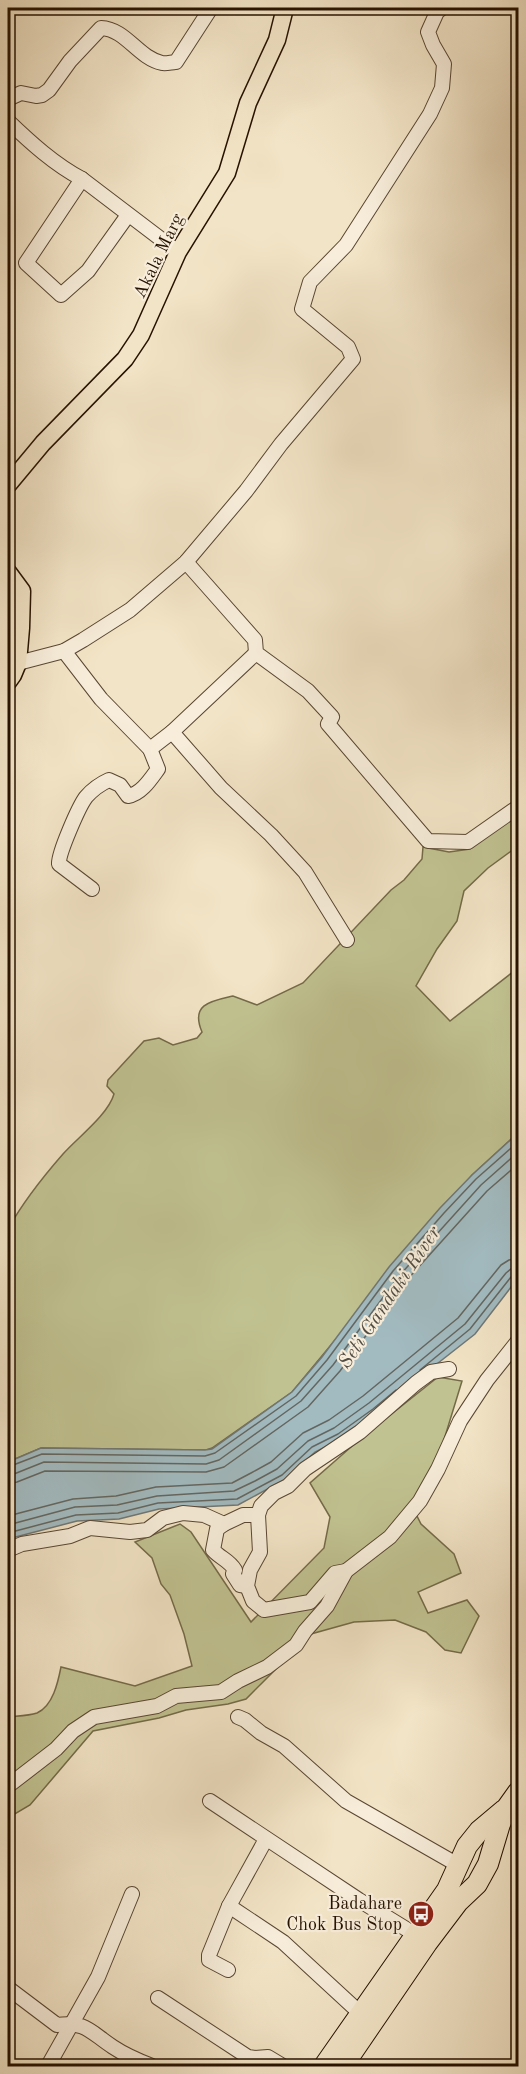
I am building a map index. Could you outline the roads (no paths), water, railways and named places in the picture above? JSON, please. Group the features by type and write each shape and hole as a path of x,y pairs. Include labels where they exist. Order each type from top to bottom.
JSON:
{"highway":[{"path":"324,2067 453,1881 467,1846 514,1799"},
{"path":"343,2067 434,1934 459,1902 477,1884 488,1864 494,1839 514,1799"}],"main road":[{"name":"Akala Marg","path":"8,486 43,443 125,359 141,335 178,252 227,173 248,103 277,40 285,8"},
{"path":"8,572 22,591 18,663 8,682"}],"street":[{"path":"8,99 21,93 42,95 49,90 70,61 101,28 108,28 116,32 146,55 162,63 176,62 211,8"},
{"path":"18,663 64,651 130,610 186,562 353,359 348,347 302,309 310,282 346,245 430,114 442,88 444,64 428,32 435,9"},
{"path":"8,121 33,145 178,252"},
{"path":"82,179 26,263 61,295 88,271 128,214"},
{"path":"186,562 255,640 256,653 308,691 332,717 328,724 428,841 468,842 519,807"},
{"path":"64,651 101,699 150,749 158,769 136,795 128,796 120,785 110,780 98,784 81,805 58,857 59,864 92,889"},
{"path":"150,749 172,732 256,653"},
{"path":"172,732 221,788 271,835 305,872 347,940"},
{"path":"8,1786 56,1749 73,1731 94,1717 157,1706 176,1696 221,1692 267,1667 296,1645 327,1606 346,1571 390,1537 420,1501 460,1421 487,1380 519,1341"},
{"path":"346,1571 335,1573 310,1602 264,1610 253,1601 247,1586 250,1570 260,1552 258,1515 261,1506 274,1493 288,1486 305,1469 360,1432 431,1372 449,1369"},
{"path":"8,1550 22,1544 70,1536 90,1528 130,1532 147,1530 164,1518 183,1513 204,1515 224,1524"},
{"path":"247,1586 240,1585 229,1561 219,1557 213,1550 216,1529 243,1515 258,1515"},
{"path":"238,1717 284,1746 346,1801 458,1865"},
{"path":"210,1801 416,1935"},
{"path":"228,1970 209,1960 209,1955 229,1906 266,1839"},
{"path":"48,2066 98,1977 132,1894"},
{"path":"229,1906 283,1942 360,2013"},
{"path":"8,1988 57,2025 72,2023 87,2028 114,2048 152,2067"},
{"path":"158,1998 248,2057 268,2057 283,2067"}],"water":[{"name":"Seti Gandaki River","path":"518,1133 518,1278 475,1334 341,1439 315,1452 286,1479 238,1505 159,1509 119,1519 77,1521 8,1539 8,1462 41,1448 212,1449 292,1392 322,1357 389,1267 440,1208"}],"place":[{"name":"Badahare Chok Bus Stop","path":"421,1914"}]}
